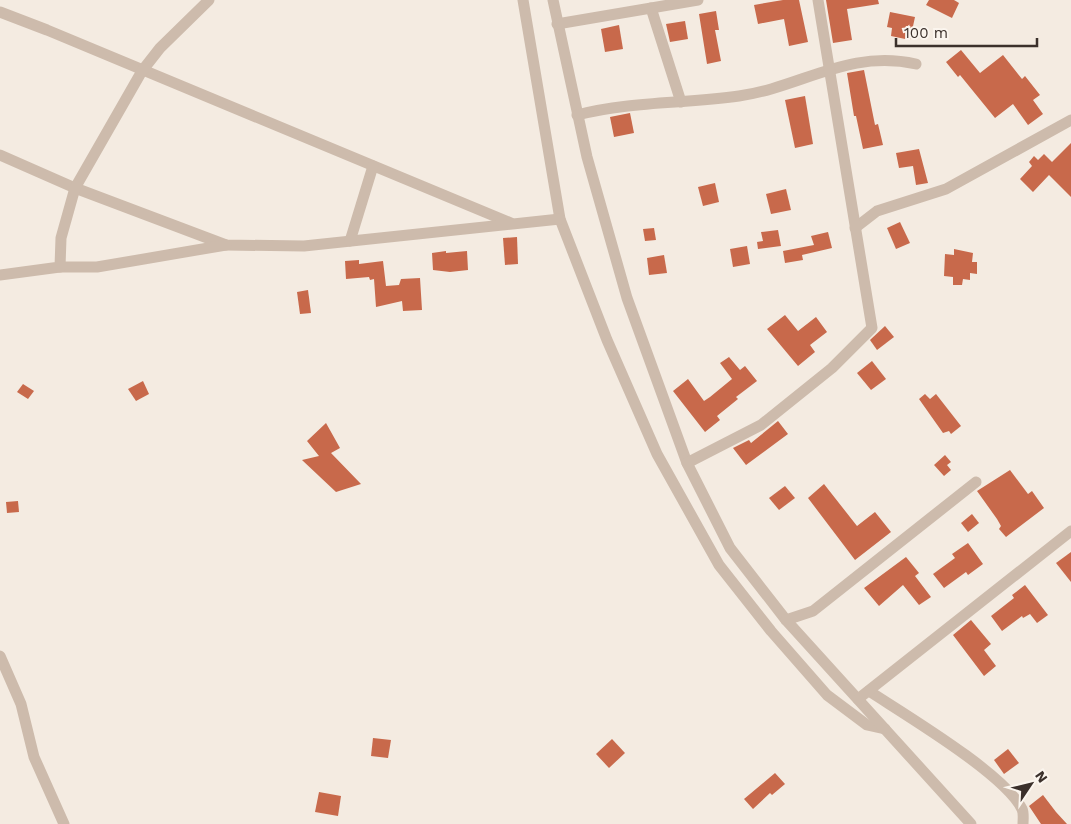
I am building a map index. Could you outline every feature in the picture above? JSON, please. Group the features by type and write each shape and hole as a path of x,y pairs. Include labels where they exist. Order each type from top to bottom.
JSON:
{"street":[{"path":"60,267 61,238 75,188 142,71 160,48 209,0"},
{"path":"523,0 560,219 607,340 657,454 719,565 771,630 827,695 867,725 885,729"},
{"path":"552,0 577,115 627,298 687,463 730,548 786,620 972,824"},
{"path":"557,24 631,6 651,8 698,0"},
{"path":"687,463 761,425 832,368 872,328 818,0"},
{"path":"651,8 681,102"},
{"path":"0,12 513,224"},
{"path":"577,115 628,105 740,96 782,86 828,69 875,59 898,60 916,64"},
{"path":"855,228 877,211 946,189 1071,120"},
{"path":"0,155 75,188 226,245"},
{"path":"350,241 373,166"},
{"path":"0,274 60,267 97,267 226,245 304,246 560,219"},
{"path":"786,620 813,611 976,482"},
{"path":"858,699 1071,531"},
{"path":"0,656 21,704 34,757 64,824"},
{"path":"869,691 992,775 1013,796 1022,810 1022,824"}],"building":[{"path":"783,0 799,0 808,42 789,46 784,19 758,24 754,5"},
{"path":"826,0 878,0 879,4 847,9 852,40 833,43"},
{"path":"929,0 954,0 959,3 952,18 926,5"},
{"path":"716,11 719,30 715,30 721,61 707,64 699,14"},
{"path":"890,12 915,17 910,40 891,36 892,28 887,27"},
{"path":"685,21 688,39 670,42 666,24"},
{"path":"619,25 623,49 605,52 601,29"},
{"path":"961,50 980,73 1003,55 1022,79 1025,76 1040,95 1033,100 1043,114 1028,125 1013,104 995,118 960,75 958,77 946,62"},
{"path":"864,70 875,125 878,124 883,145 863,149 856,116 854,116 847,73"},
{"path":"805,96 813,144 795,148 785,100"},
{"path":"630,113 634,133 614,137 610,117"},
{"path":"1071,143 1071,197 1049,175 1033,192 1020,179 1032,166 1029,162 1034,156 1038,160 1044,154 1052,162"},
{"path":"919,149 928,183 916,185 913,166 899,168 896,153"},
{"path":"715,183 719,202 703,206 698,187"},
{"path":"786,189 791,210 771,214 766,194"},
{"path":"900,222 910,243 896,249 887,228"},
{"path":"654,228 656,240 645,241 643,229"},
{"path":"778,230 781,246 758,249 757,242 763,241 761,232"},
{"path":"828,232 832,248 802,255 803,260 785,263 783,251 814,245 811,236"},
{"path":"517,237 518,264 505,265 503,238"},
{"path":"747,246 750,264 733,267 730,249"},
{"path":"954,249 973,253 972,262 977,262 977,274 970,273 970,280 963,279 962,285 953,285 953,277 944,276 945,254 954,255"},
{"path":"446,251 446,253 467,251 468,270 450,272 433,270 432,253"},
{"path":"664,255 667,273 649,275 647,258"},
{"path":"359,260 359,264 383,261 386,286 399,285 401,279 420,278 422,310 403,311 402,301 376,307 374,279 370,280 369,277 346,279 345,261"},
{"path":"308,290 311,313 300,314 297,292"},
{"path":"785,315 798,331 816,317 827,332 810,345 815,352 798,366 767,329"},
{"path":"885,326 894,337 877,350 870,340"},
{"path":"729,357 740,370 745,366 757,381 736,397 738,399 717,416 720,420 705,432 673,391 688,379 704,401 732,379 720,363"},
{"path":"872,361 886,379 871,390 857,373"},
{"path":"143,381 149,394 136,401 128,389"},
{"path":"23,384 34,391 28,399 17,392"},
{"path":"925,394 930,399 936,394 961,426 951,434 949,431 943,433 919,399"},
{"path":"778,421 788,434 746,465 733,448 749,440 751,443"},
{"path":"326,423 340,448 331,453 361,484 336,492 302,460 319,456 307,441"},
{"path":"945,455 951,462 947,465 951,470 944,476 934,465"},
{"path":"1010,470 1028,494 1032,491 1044,508 1006,537 999,529 1001,526 997,519 977,491"},
{"path":"824,484 857,526 875,512 891,532 855,560 808,498"},
{"path":"785,486 795,498 779,510 769,498"},
{"path":"18,501 19,512 7,513 6,502"},
{"path":"972,514 979,523 968,532 961,523"},
{"path":"968,543 983,564 968,575 966,572 944,588 933,574 955,558 952,554"},
{"path":"1071,552 1071,582 1056,563"},
{"path":"906,557 919,573 915,576 931,597 919,605 903,585 879,606 864,588"},
{"path":"1025,585 1048,615 1037,623 1030,614 1023,618 1022,616 1002,631 991,616 1014,598 1012,595"},
{"path":"971,620 991,644 984,650 996,666 984,676 953,635"},
{"path":"373,738 391,740 388,758 371,756"},
{"path":"612,739 625,753 609,768 596,754"},
{"path":"1008,749 1019,763 1004,774 994,760"},
{"path":"775,773 785,784 772,795 770,793 753,809 744,799"},
{"path":"319,792 341,796 338,816 315,812"},
{"path":"1043,795 1067,824 1041,824 1029,806"}]}
